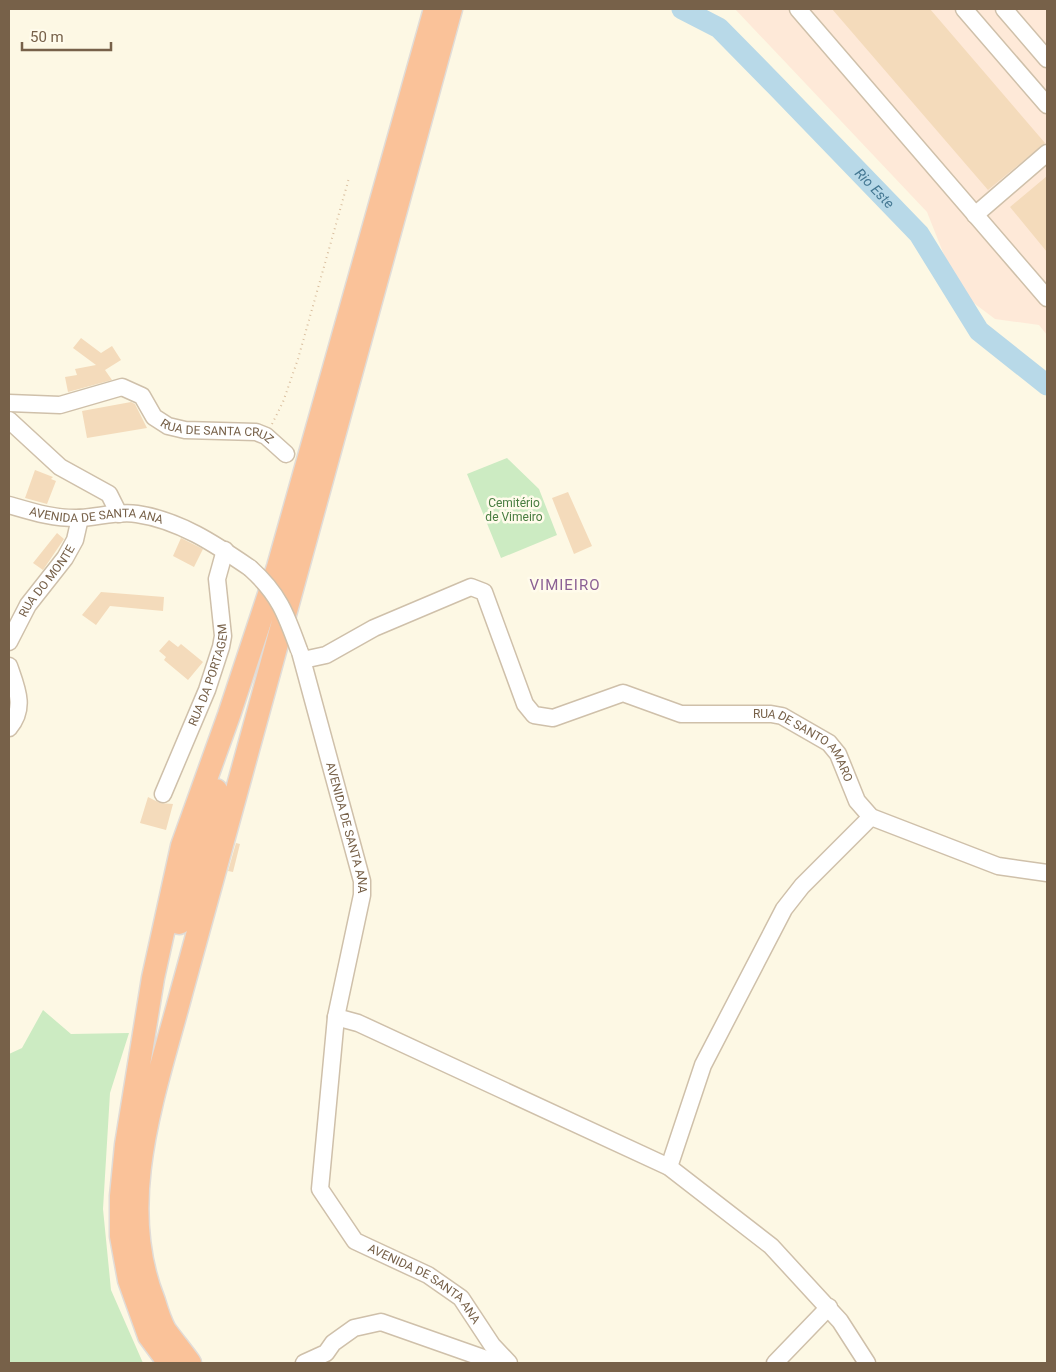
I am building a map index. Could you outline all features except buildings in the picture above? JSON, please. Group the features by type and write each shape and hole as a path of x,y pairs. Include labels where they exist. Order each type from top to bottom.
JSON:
{"highway":[{"path":"170,1363 149,1336 129,1280 121,1236 120,1196 126,1145 153,978 182,846 229,715 278,567 436,24 451,9"},
{"path":"190,1363 164,1328 143,1275 137,1235 136,1194 146,1134 181,994 257,720 436,24"}],"street":[{"path":"798,9 1047,298"},
{"path":"964,9 1047,105"},
{"path":"1004,9 1047,59"},
{"path":"975,215 1047,153"},
{"name":"RUA DE SANTA CRUZ","path":"9,404 60,405 119,386 142,396 154,417 168,426 185,430 256,432 266,436 286,454"},
{"path":"9,420 60,467 109,494 119,514"},
{"name":"AVENIDA DE SANTA ANA","path":"9,506 48,517 80,518 136,514 163,520 196,533 225,550 250,568 266,582 283,607 301,655 362,881 362,895 336,1017 320,1189 355,1241 428,1275 461,1298 506,1362"},
{"name":"RUA DO MONTE","path":"9,642 28,605 65,558 74,540 80,518"},
{"name":"RUA DA PORTAGEM","path":"163,794 207,690 219,654 223,636 217,579 225,550"},
{"name":"RUA DE SANTO AMARO","path":"301,655 326,655 374,628 476,587 484,592 525,704 534,715 553,718 624,693 681,714 771,714 782,716 829,743 838,754 857,801 871,817"},
{"path":"9,666 19,695 18,714 9,728"},
{"path":"669,1167 703,1065 784,909 802,886 871,817 998,866 1047,874"},
{"path":"336,1017 358,1023 669,1167 771,1246 829,1307 852,1338 867,1363"},
{"path":"775,1363 829,1307"},
{"path":"304,1363 326,1353 334,1343 354,1328 381,1322 489,1360 506,1362"}],"path":[{"path":"266,436 283,402 298,359 349,178"}],"shaded area":[{"path":"735,9 1047,9 1047,335 1039,325 995,319 971,301 950,270 927,212"}],"green space":[{"name":"Cemitério de Vimeiro","path":"507,458 539,489 557,535 501,558 467,474"},
{"path":"43,1010 71,1034 129,1033 110,1093 103,1209 111,1290 143,1363 9,1363 9,1054 22,1048"}],"waterway":[{"name":"Rio Este","path":"682,9 719,28 776,86 919,234 979,331 1047,385"}],"district":[{"name":"VIMIEIRO","path":"565,585"}]}
